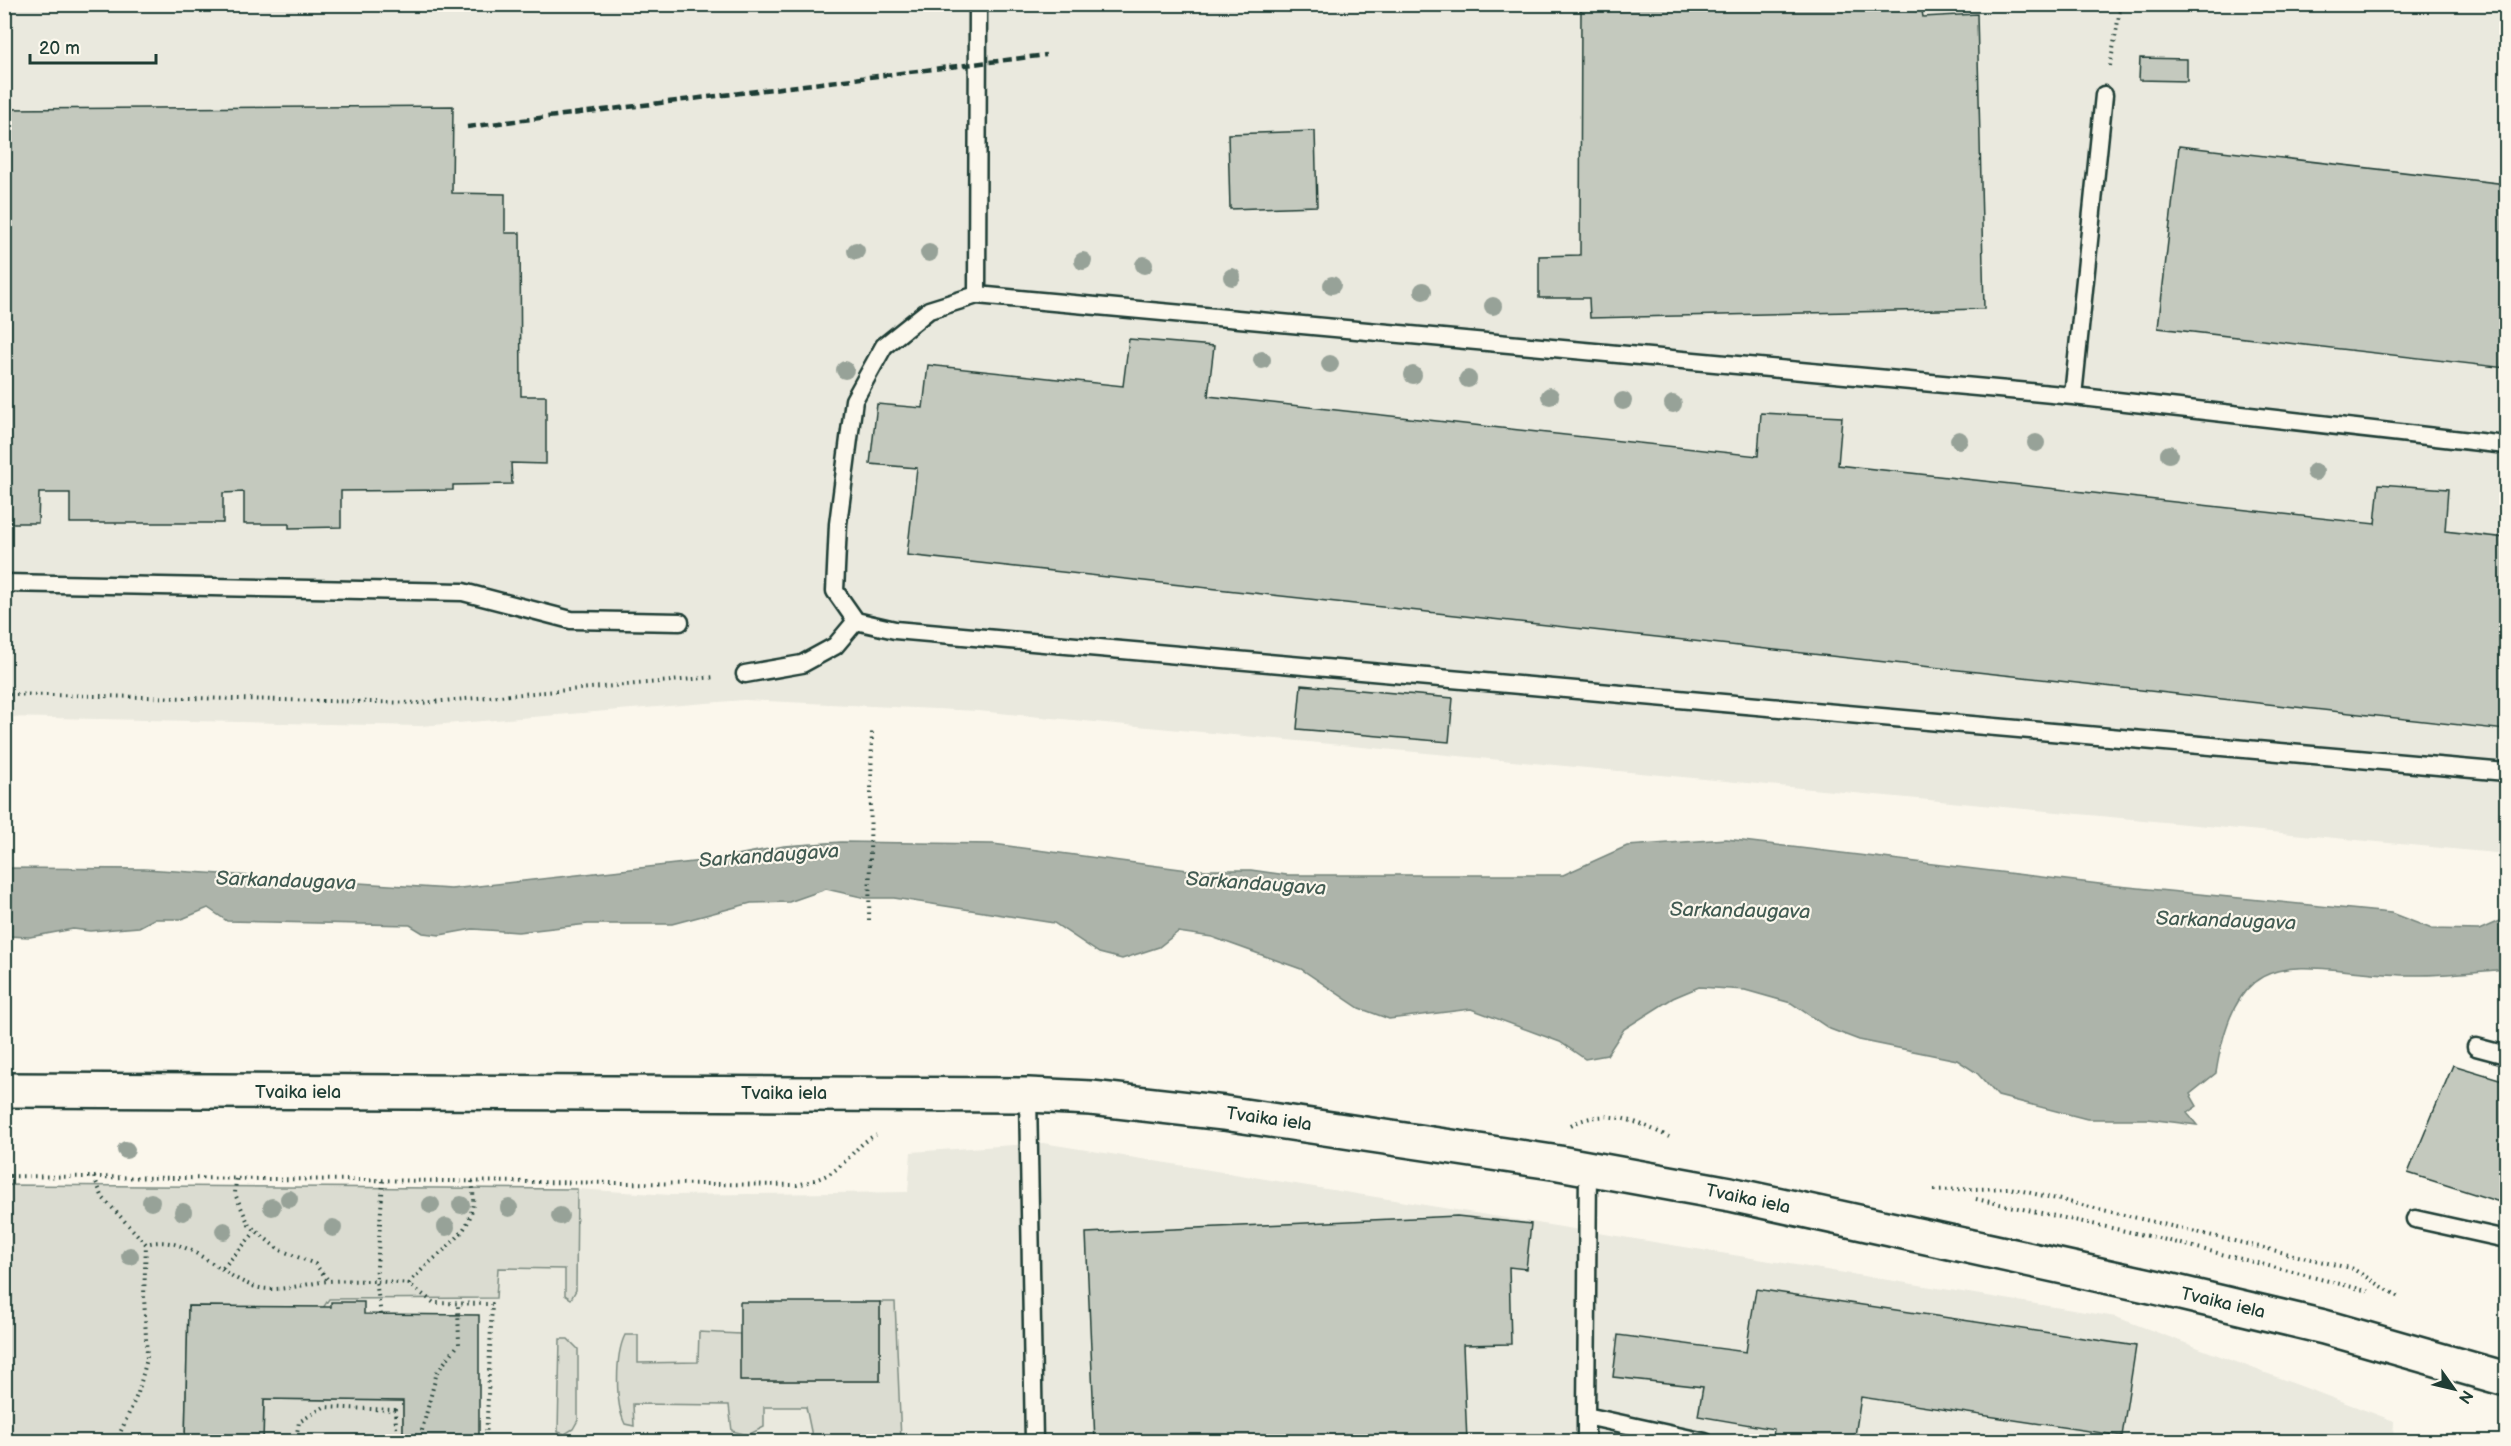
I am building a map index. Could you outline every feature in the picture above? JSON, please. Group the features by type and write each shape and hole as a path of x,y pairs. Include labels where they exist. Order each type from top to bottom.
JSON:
{"main road":[{"name":"Tvaika iela","path":"4,1090 1028,1095 1090,1098 1224,1113 1588,1168 1730,1194 2167,1290 2324,1327 2506,1380"}],"lane":[{"path":"977,295 978,4"},
{"path":"2073,396 2104,94"},
{"path":"2506,445 2073,396 977,295 929,310 884,345 854,400 838,524 835,591 856,621 895,630 2506,772"},
{"path":"4,583 462,592 571,620 680,622"},
{"path":"746,674 802,664 835,646 856,621"},
{"path":"2476,1047 2506,1055"},
{"path":"1028,1095 1034,1442"},
{"path":"1586,1442 1588,1168"},
{"path":"2415,1219 2506,1239"},
{"path":"1586,1416 1706,1442"}],"path":[{"path":"2104,94 2121,4"},
{"path":"4,694 420,704 746,674"},
{"path":"869,920 872,730"},
{"path":"1568,1126 1585,1118 1612,1115 1633,1119 1669,1137"},
{"path":"4,1176 797,1185 820,1179 840,1167 866,1139 877,1134"},
{"path":"94,1177 103,1198 146,1244 144,1296 147,1359 138,1393 116,1442"},
{"path":"236,1179 235,1194 249,1225 255,1232 278,1249 315,1264 328,1281"},
{"path":"381,1315 376,1281 383,1181"},
{"path":"409,1284 425,1264 466,1230 473,1212 472,1181"},
{"path":"1934,1190 2010,1188 2353,1269 2401,1298"},
{"path":"1976,1199 2158,1238 2368,1291"},
{"path":"223,1268 255,1232"},
{"path":"146,1244 159,1240 190,1250 246,1283 261,1288 298,1287 328,1281 376,1281 409,1284 434,1303 492,1304 486,1442"},
{"path":"419,1442 437,1372 459,1344 458,1305"},
{"path":"301,1442 297,1433 299,1422 324,1407 396,1410 397,1442"}],"shaded area":[{"path":"4,5 2506,5 2506,854 978,711 744,700 420,726 5,717"},
{"path":"1043,1143 2116,1317 2394,1421 2393,1442 5,1442 5,1185 577,1189 671,1195 908,1192 911,1152"},
{"path":"5,1185 577,1189 576,1290 571,1299 565,1295 565,1269 498,1268 496,1298 329,1299 323,1308 188,1306 185,1441 5,1442"},
{"path":"880,1302 895,1302 901,1441 813,1441 806,1407 764,1407 764,1427 748,1435 732,1431 729,1405 633,1404 634,1426 625,1424 619,1404 618,1367 625,1335 638,1335 638,1363 698,1362 699,1332 740,1334 741,1381 880,1381"},
{"path":"560,1339 568,1339 578,1349 578,1420 573,1429 565,1434 558,1432"},
{"path":"264,1399 403,1401 403,1441 263,1442"}],"water":[{"name":"Sarkandaugava","path":"1726,839 2108,885 2391,913 2432,929 2479,930 2506,918 2506,969 2456,974 2406,975 2305,968 2280,970 2258,980 2240,998 2226,1028 2216,1073 2190,1094 2197,1106 2187,1113 2197,1125 2148,1119 2087,1119 1998,1096 1977,1073 1957,1060 1859,1040 1830,1029 1791,1003 1745,990 1699,987 1673,998 1624,1029 1607,1055 1585,1059 1560,1042 1471,1009 1389,1019 1359,1008 1301,969 1212,937 1178,932 1159,947 1122,959 1099,953 1054,923 894,898 866,898 826,889 789,902 751,903 672,924 588,924 518,932 473,929 440,935 423,933 410,925 227,921 208,908 182,919 154,919 139,927 90,931 73,929 30,937 5,936 5,868 145,869 451,889 711,860 784,846 841,842 993,844 1188,870 1251,870 1287,875 1563,875 1627,846"}],"building":[{"path":"1921,5 1923,17 1977,14 1984,309 1590,318 1589,298 1539,298 1539,256 1580,255 1581,7"},
{"path":"2140,58 2187,59 2187,81 2139,80"},
{"path":"453,106 452,193 505,194 505,233 520,233 521,396 546,396 546,464 511,463 512,484 453,485 453,490 341,491 341,527 289,528 289,524 244,524 244,492 223,493 223,523 70,523 70,493 39,493 38,523 4,523 4,109"},
{"path":"1315,131 1317,206 1230,209 1228,134"},
{"path":"2179,146 2506,184 2506,368 2158,328"},
{"path":"1129,339 1214,346 1208,396 1758,456 1761,413 1842,417 1838,465 2375,524 2379,484 2448,489 2445,531 2506,538 2506,730 907,555 917,468 870,464 877,404 923,408 928,365 1123,386"},
{"path":"1301,685 1453,698 1449,742 1297,729"},
{"path":"2453,1065 2506,1081 2506,1204 2408,1173"},
{"path":"1457,1216 1531,1224 1526,1269 1509,1267 1511,1344 1463,1345 1467,1442 1095,1442 1086,1233"},
{"path":"1756,1289 2136,1346 2122,1436 1861,1397 1854,1442 1772,1442 1774,1429 1698,1416 1703,1387 1613,1377 1618,1335 1746,1352"},
{"path":"331,1302 364,1302 364,1314 479,1315 479,1442 403,1442 403,1401 264,1399 263,1442 185,1442 188,1306 331,1307"},
{"path":"740,1302 880,1302 880,1381 740,1381"}],"railway":[{"path":"467,127 1046,55"}]}
